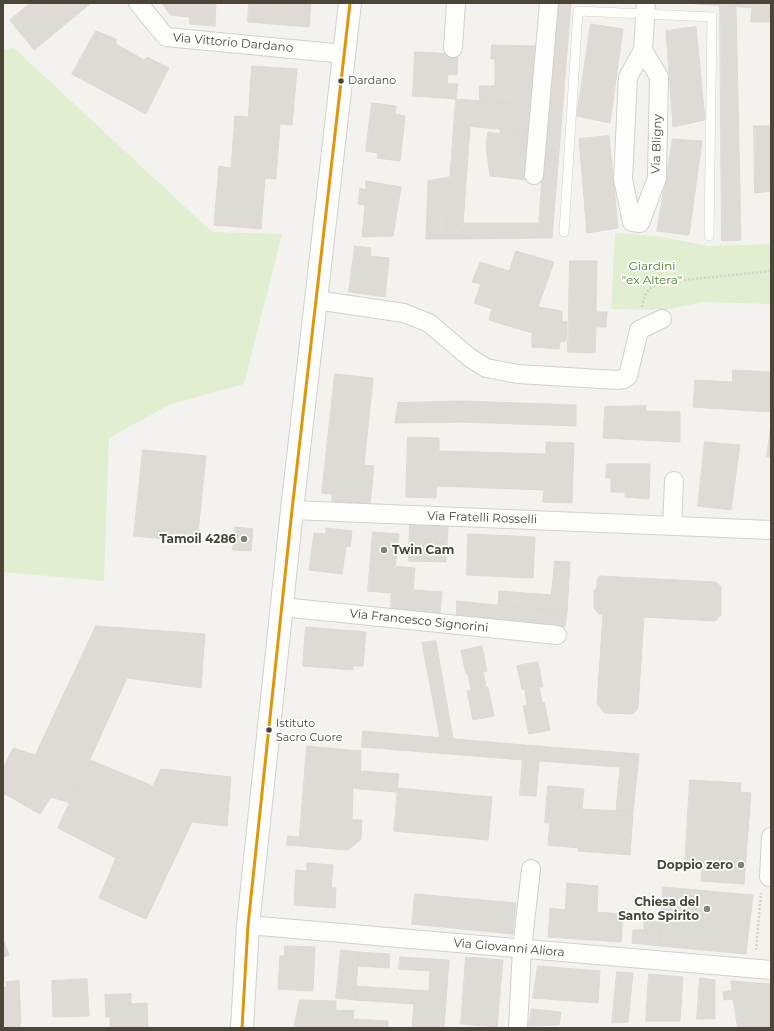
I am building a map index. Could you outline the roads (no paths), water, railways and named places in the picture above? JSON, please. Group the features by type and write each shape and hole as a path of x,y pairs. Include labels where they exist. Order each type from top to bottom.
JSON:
{"street":[{"name":"Via Vittorio Dardano","path":"138,3 166,37 344,54"},
{"path":"242,1028 248,925 292,510 350,3"},
{"path":"453,48 456,3"},
{"path":"534,175 549,3"},
{"name":"Via Bligny","path":"643,50 659,77 657,178 640,223 632,222 623,179 628,76 643,50 646,8"},
{"path":"316,300 404,313 429,323 469,357 486,368 518,374 617,380 624,379 628,376 639,330 662,319"},
{"path":"672,526 674,481"},
{"name":"Via Fratelli Rosselli","path":"292,510 771,530"},
{"name":"Via Francesco Signorini","path":"282,607 557,635"},
{"path":"770,877 771,836"},
{"path":"518,1028 522,949 531,869"},
{"name":"Via Giovanni Aliora","path":"248,925 763,969"}],"lane":[{"path":"564,232 578,12 646,8 712,16 709,236"}],"place":[{"name":"Dardano","path":"341,81"},
{"name":"Tamoil 4286","path":"244,539"},
{"name":"Twin Cam","path":"384,550"},
{"name":"Istituto Sacro Cuore","path":"269,730"},
{"name":"Doppio zero","path":"741,865"},
{"name":"Chiesa del Santo Spirito","path":"707,909"}],"park label":[{"name":"Giardini \"ex Altera\"","path":"652,273"}]}
